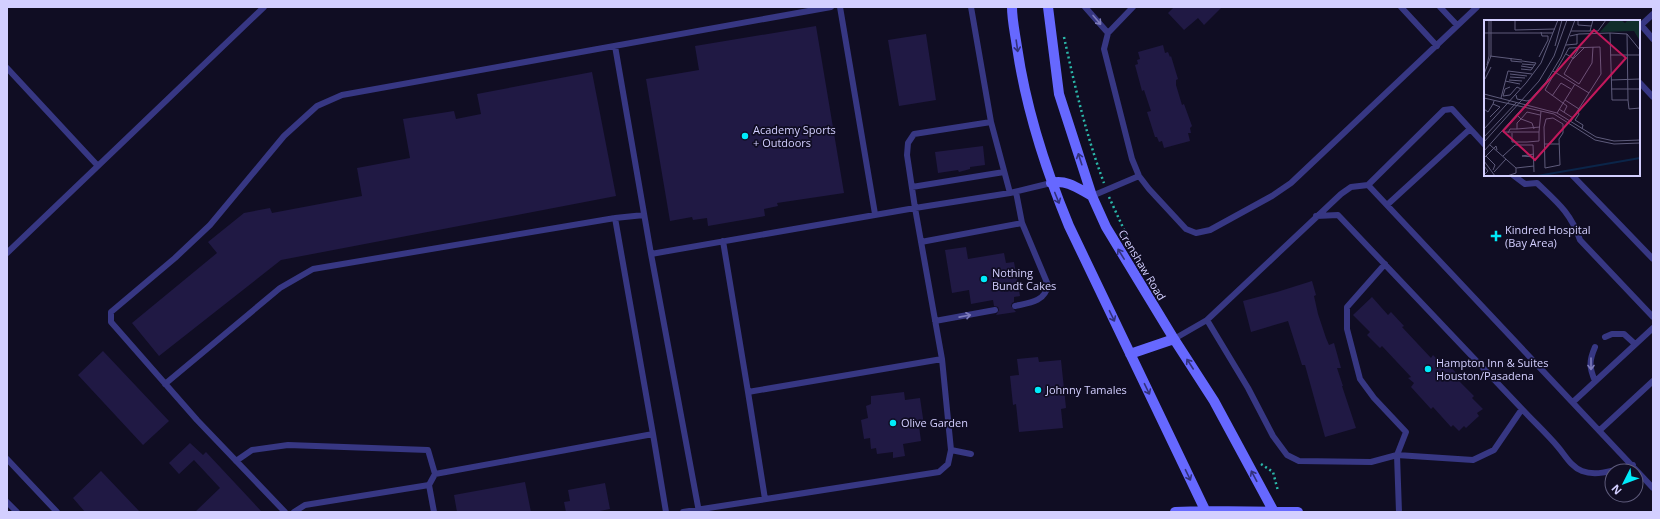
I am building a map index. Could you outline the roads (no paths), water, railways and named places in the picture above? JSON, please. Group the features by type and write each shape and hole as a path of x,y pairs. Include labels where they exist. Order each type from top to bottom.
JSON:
{"main road":[{"path":"1012,7 1019,62 1032,122 1051,183 1068,226 1206,511"},
{"name":"Crenshaw Road","path":"1048,7 1059,94 1092,196 1108,233 1214,401 1273,511"},
{"path":"1051,183 1066,182 1092,196"},
{"path":"1130,354 1174,339"},
{"path":"1175,512 1298,512"}],"lane":[{"path":"7,253 264,7"},
{"path":"285,512 165,384 111,322 111,312 175,258 210,225 284,136 317,106 342,95 831,7"},
{"path":"840,7 875,214"},
{"path":"971,7 991,122 1004,172 1013,192 1022,223 1048,285 1047,291 1037,300 1015,306"},
{"path":"1086,7 1108,33"},
{"path":"1132,7 1108,33 1104,49 1132,159 1139,176 1149,189 1186,229 1196,233 1210,230 1272,196 1291,183 1477,7"},
{"path":"1401,7 1437,46"},
{"path":"1440,7 1457,25"},
{"path":"1653,14 1640,26 1653,39"},
{"path":"615,46 651,254 699,511"},
{"path":"7,68 98,166"},
{"path":"1640,83 1653,97"},
{"path":"1174,339 1207,320 1340,194 1351,187 1368,185 1444,110 1452,109 1484,144"},
{"path":"683,512 699,511 765,499 939,472 948,464 951,450 942,359 915,208 907,155 908,143 914,134 991,122"},
{"path":"1387,205 1470,129"},
{"path":"912,187 1004,172"},
{"path":"1092,196 1139,176"},
{"path":"1514,176 1525,184 1537,183 1569,215 1576,227 1580,240 1653,317"},
{"path":"1573,176 1653,260"},
{"path":"651,254 875,214 1013,192 1051,183"},
{"path":"1368,185 1631,463"},
{"path":"165,384 280,288 313,270 615,218 644,215"},
{"path":"1316,216 1338,215 1558,447 1568,460 1581,471 1597,473 1604,472"},
{"path":"615,218 666,512"},
{"path":"921,242 1022,223"},
{"path":"723,241 765,499"},
{"path":"1385,264 1347,307 1347,329 1360,379 1374,398 1406,432 1397,455 1399,512"},
{"path":"935,322 995,310"},
{"path":"1207,320 1248,388 1273,436 1287,455 1299,461 1371,462 1397,455 1472,460 1494,450 1522,409"},
{"path":"1573,402 1653,328"},
{"path":"1605,337 1612,334 1624,334 1635,344"},
{"path":"1595,347 1590,358 1590,369 1595,381"},
{"path":"748,392 942,359"},
{"path":"1600,430 1653,381"},
{"path":"435,474 653,434"},
{"path":"236,461 252,450 288,445 428,450 435,474 429,485 434,512"},
{"path":"951,450 971,454"},
{"path":"7,459 57,512"},
{"path":"1644,478 1653,488"},
{"path":"294,512 305,505 429,485"},
{"path":"7,502 17,512"}],"place":[{"name":"Academy Sports + Outdoors","path":"745,136"},
{"name":"Kindred Hospital (Bay Area)","path":"1496,236"},
{"name":"Nothing Bundt Cakes","path":"984,279"},
{"name":"Hampton Inn & Suites Houston/Pasadena","path":"1428,369"},
{"name":"Johnny Tamales","path":"1038,390"},
{"name":"Olive Garden","path":"893,423"}]}
